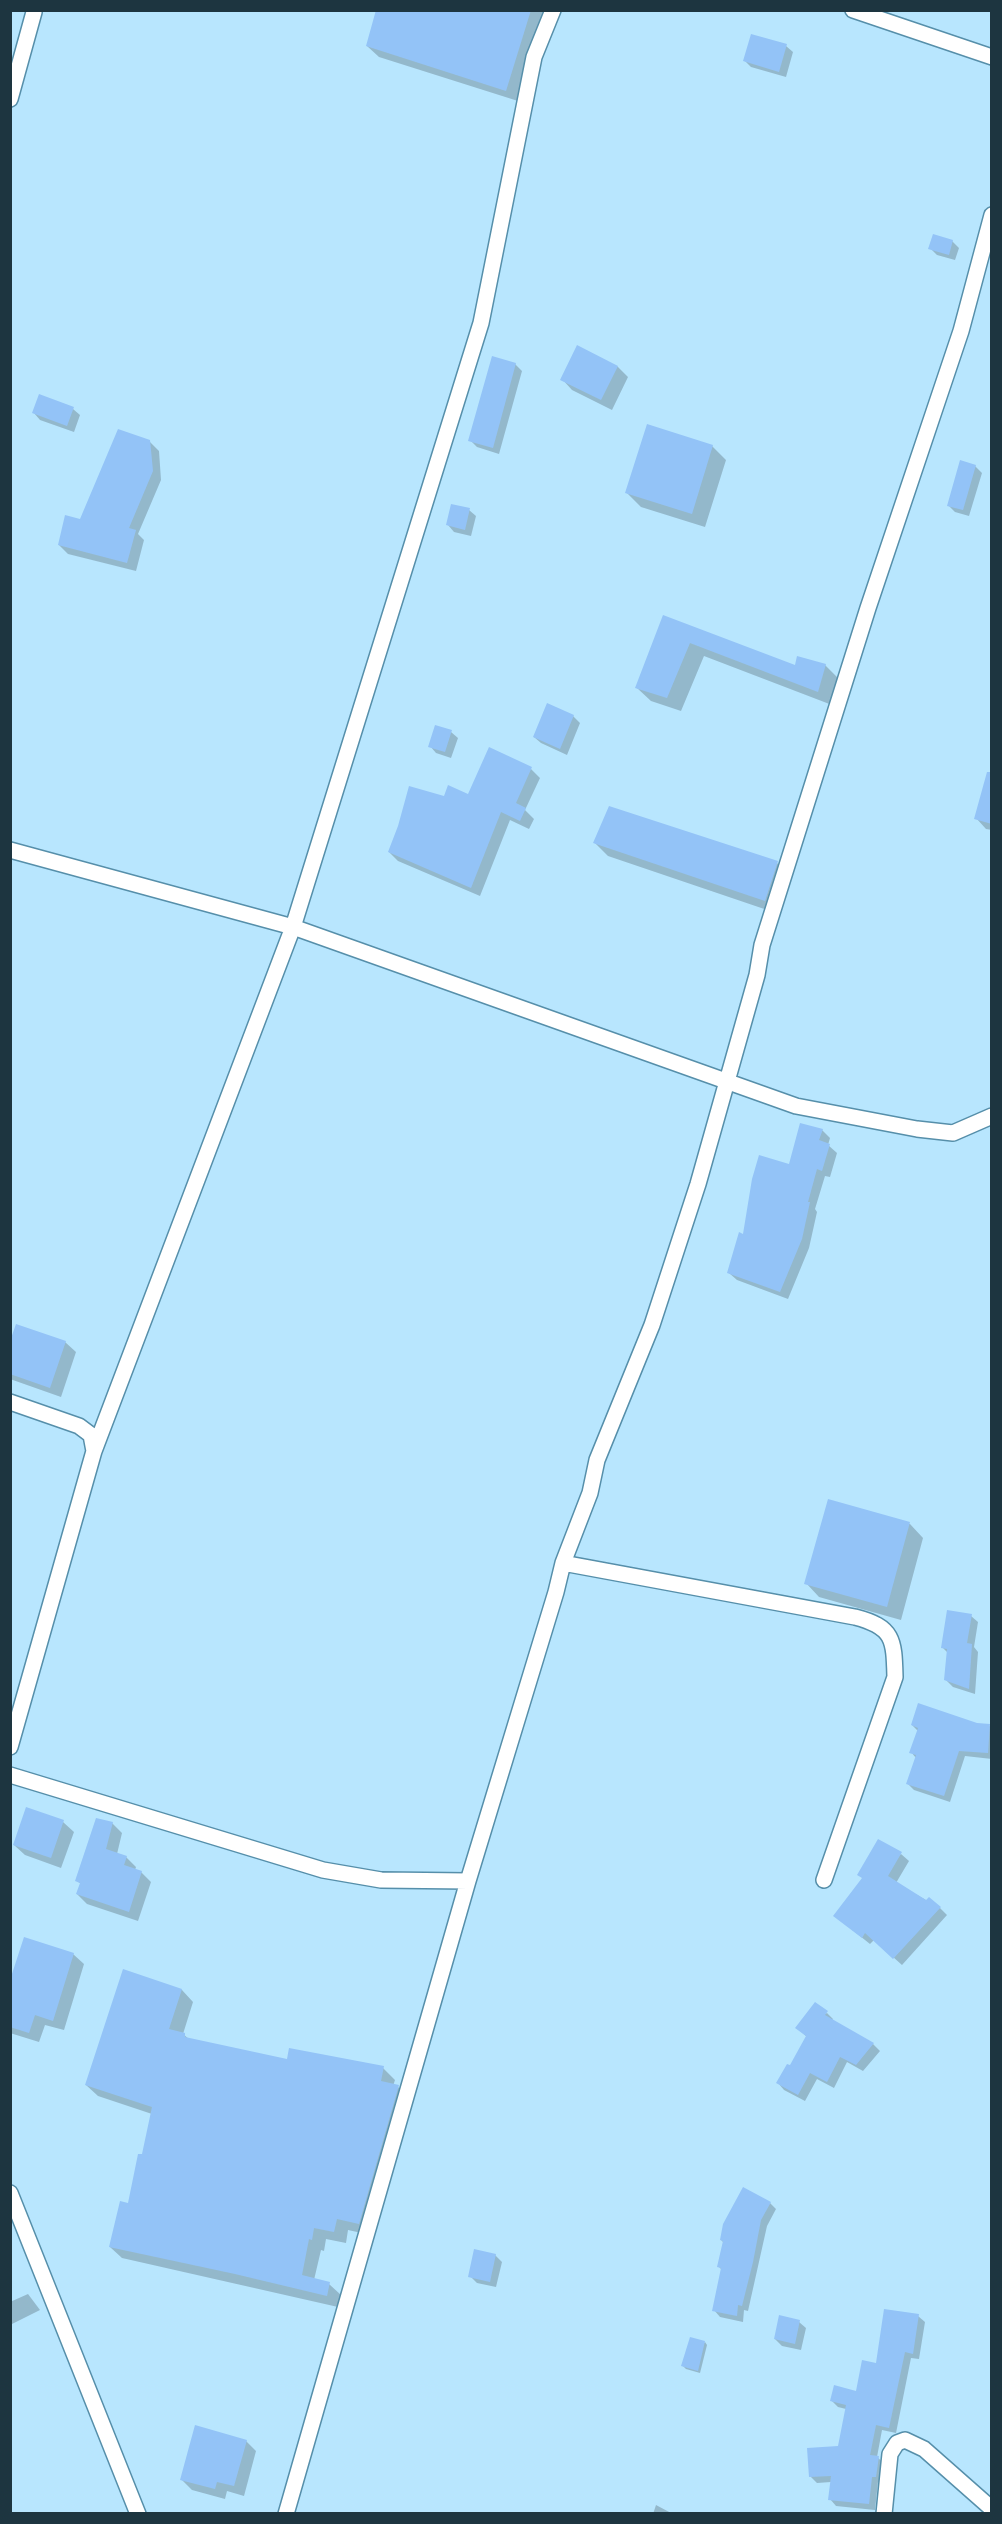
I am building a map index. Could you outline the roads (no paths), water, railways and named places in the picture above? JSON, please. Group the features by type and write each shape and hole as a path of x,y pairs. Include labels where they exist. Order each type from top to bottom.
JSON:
{"street":[{"path":"10,1747 94,1451 293,927 481,323 534,57 553,10"},
{"path":"853,10 992,57"},
{"path":"10,99 34,12"},
{"path":"286,2514 468,1881 556,1593 563,1563 590,1493 597,1460 652,1326 698,1184 758,975 762,945 868,608 961,330 992,215"},
{"path":"10,850 293,927 796,1106 917,1129 953,1133 992,1116"},
{"path":"10,1402 79,1426 91,1435 94,1451"},
{"path":"563,1563 855,1617 873,1622 888,1632 894,1646 895,1677 824,1880"},
{"path":"10,1775 323,1870 381,1880 468,1881"},
{"path":"10,2193 138,2514"},
{"path":"884,2514 890,2454 897,2443 905,2440 924,2449 992,2509"}]}
